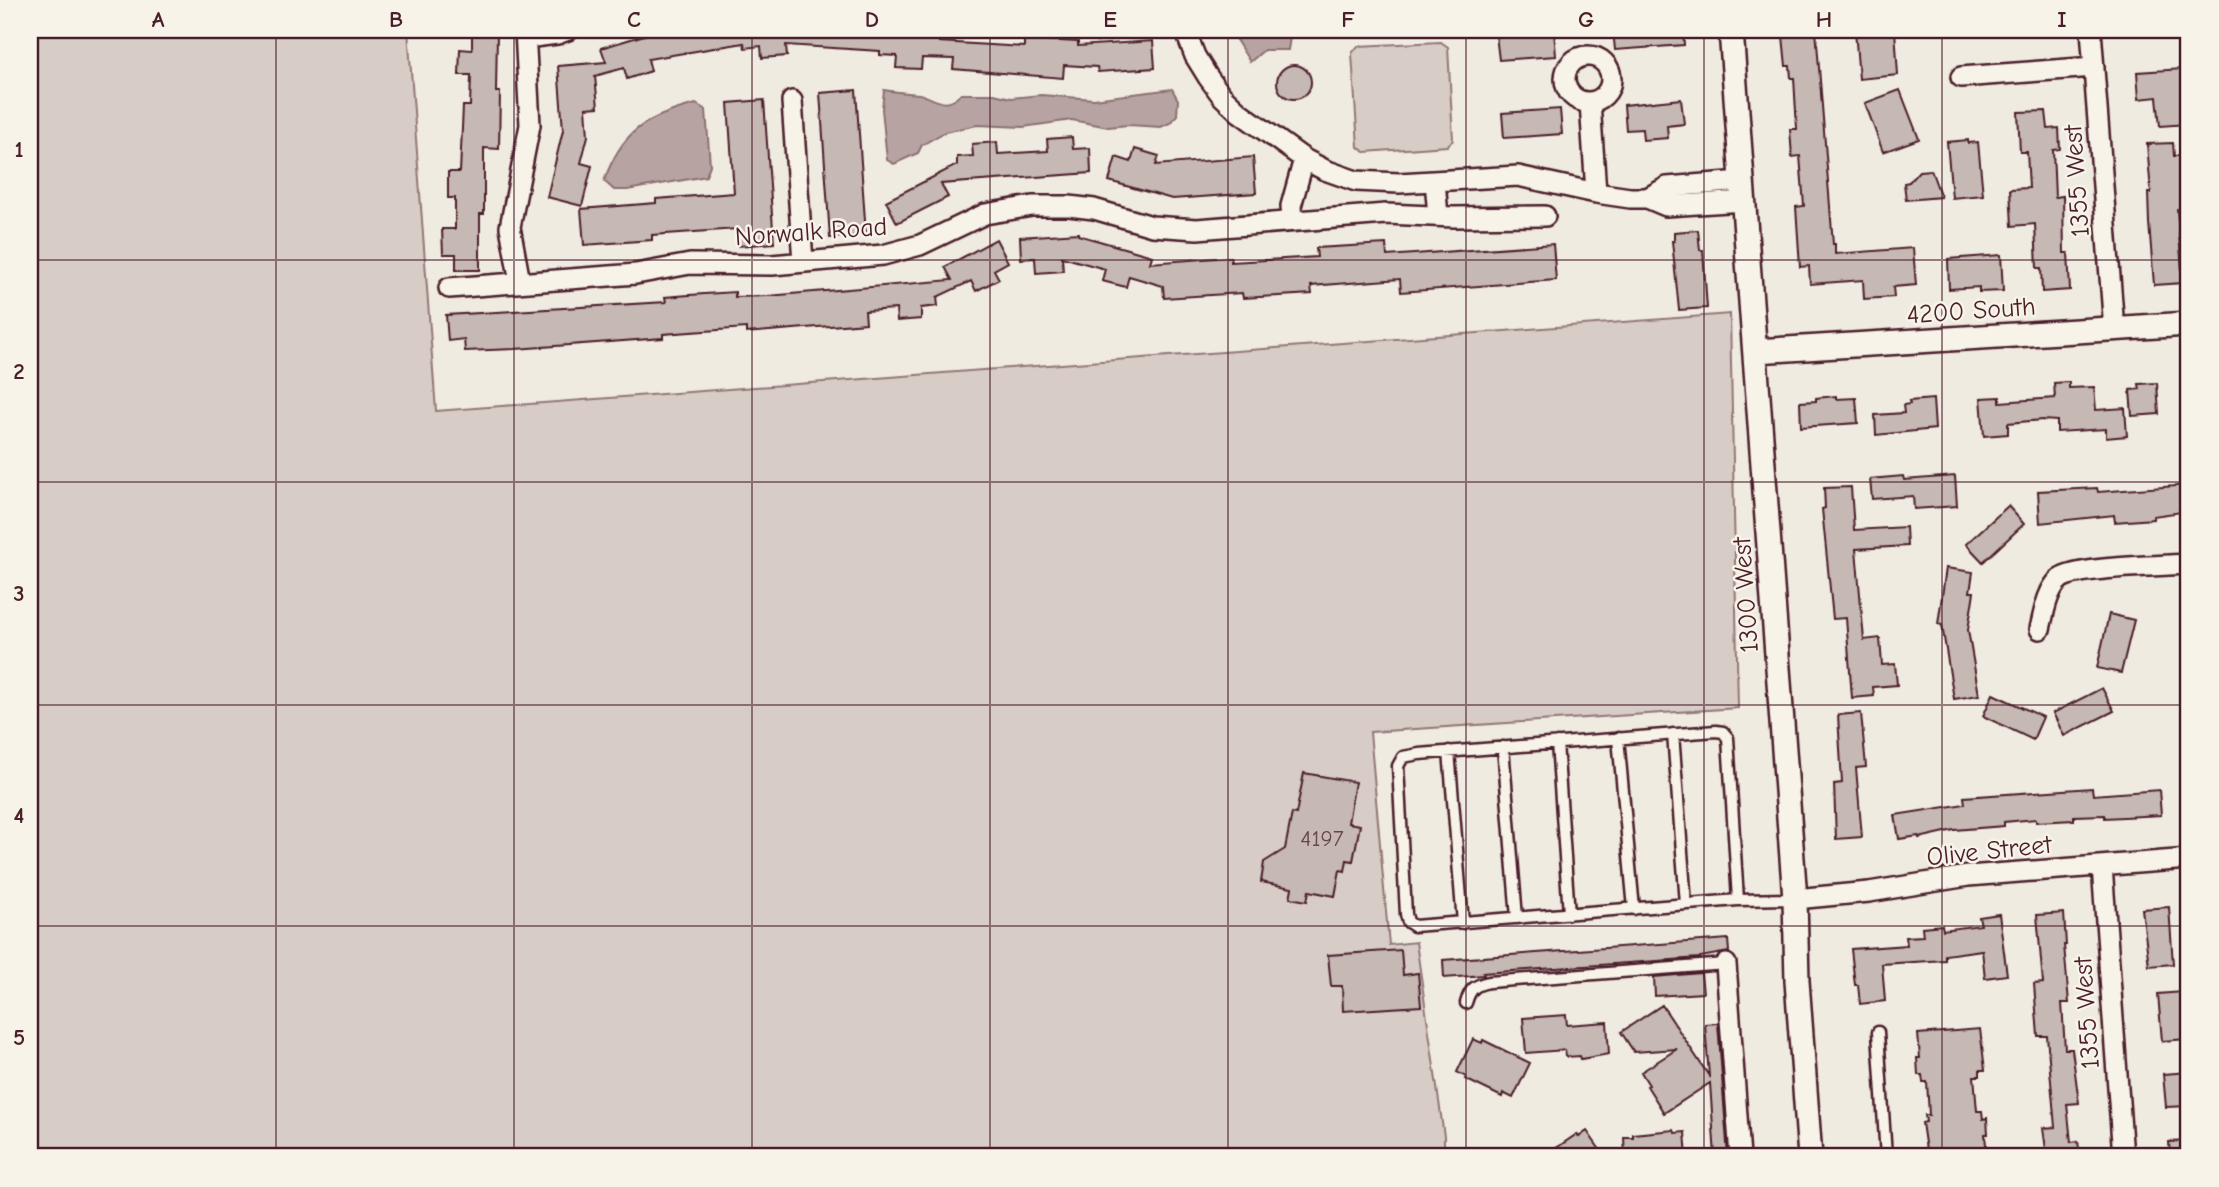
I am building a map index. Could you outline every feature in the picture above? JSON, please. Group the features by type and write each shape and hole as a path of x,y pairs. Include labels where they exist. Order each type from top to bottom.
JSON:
{"street":[{"path":"520,282 510,227 530,125 525,34 557,34 568,30"},
{"path":"1185,30 1195,56 1222,96 1239,112 1304,159 1356,181 1377,184 1517,176 1596,193 1647,198 1667,206 1743,191"},
{"name":"1300 West","path":"1731,30 1795,899 1797,981 1810,1157"},
{"name":"1355 West","path":"2091,30 2114,329"},
{"path":"1961,77 2094,66"},
{"path":"792,101 803,262"},
{"path":"1590,102 1596,193"},
{"path":"1292,221 1291,206 1304,159"},
{"path":"1435,181 1438,216"},
{"name":"Norwalk Road","path":"449,288 636,274 690,264 772,265 902,251 985,214 1032,206 1094,209 1152,226 1197,229 1386,214 1545,216"},
{"name":"4200 South","path":"1756,351 2189,324"},
{"path":"2040,629 2049,594 2061,578 2085,571 2189,564"},
{"name":"Olive Street","path":"1795,899 1869,892 1968,876 2189,859"},
{"name":"1355 West","path":"2102,866 2123,1157"},
{"path":"1727,964 1740,1157"}],"lane":[{"path":"1738,900 1728,738 1723,732 1449,751 1403,757 1398,766 1406,914 1408,922 1413,926 1738,900 1795,899"},
{"path":"1673,734 1686,904"},
{"path":"1618,738 1634,909"},
{"path":"1557,743 1569,914"},
{"path":"1503,747 1517,918"},
{"path":"1449,751 1463,923"},
{"path":"1466,1003 1470,990 1478,984 1489,982 1727,964"},
{"path":"1878,1032 1886,1157"}],"shaded area":[{"path":"30,30 408,30 436,411 1730,314 1738,708 1370,732 1389,945 1416,942 1444,1136 1444,1157 30,1157"},
{"path":"1248,30 1291,31 1288,50 1264,50 1250,62 1233,35"},
{"path":"1441,42 1448,47 1453,140 1447,146 1365,152 1358,147 1352,53 1358,46"},
{"path":"1172,89 1178,100 1177,115 1170,123 1161,127 1108,127 1072,120 1023,127 977,125 945,132 922,145 918,153 894,164 887,160 882,109 884,90 919,94 945,103 960,94 1094,99"},
{"path":"696,104 706,110 710,165 706,176 627,190 614,190 604,181 619,150 638,129 663,114"}],"building":[{"path":"661,30 880,30 939,33 939,42 1024,47 1024,39 1078,42 1078,46 1153,41 1155,68 1098,72 1097,67 1064,65 1063,78 953,69 954,59 922,58 921,69 896,68 897,56 880,55 880,51 786,45 787,56 762,58 761,46 745,48 744,43 648,59 651,71 627,79 624,68 595,76 598,107 586,108 588,136 581,163 592,166 582,206 547,197 563,130 558,66 606,62 601,48"},
{"path":"1513,30 1538,30 1538,33 1554,31 1556,56 1499,60 1496,35 1513,34"},
{"path":"1613,30 1683,30 1684,45 1615,50"},
{"path":"1787,30 1816,30 1835,254 1913,248 1916,285 1893,287 1894,297 1864,299 1863,280 1810,284 1809,266 1800,267 1796,207 1804,206 1800,156 1792,157 1790,129 1797,129 1794,78 1791,78 1790,66 1786,66 1783,36 1787,36"},
{"path":"1855,30 1895,30 1898,75 1859,79"},
{"path":"472,33 497,34 499,149 484,148 484,214 480,214 480,270 456,270 456,254 443,254 442,229 455,229 455,198 448,198 448,172 460,172 463,106 470,106 471,75 459,75 460,49 472,50"},
{"path":"1294,65 1306,70 1311,82 1306,94 1294,99 1282,94 1277,82 1282,70"},
{"path":"2183,69 2187,124 2160,126 2157,97 2139,99 2137,72"},
{"path":"856,90 866,235 830,238 820,93"},
{"path":"1900,90 1919,139 1883,152 1865,103"},
{"path":"1681,99 1684,124 1667,126 1668,138 1643,140 1642,129 1626,130 1624,105"},
{"path":"764,100 774,243 738,246 737,229 652,235 652,240 584,245 581,209 656,203 656,199 734,193 728,103"},
{"path":"1560,109 1562,134 1504,138 1502,113"},
{"path":"2046,111 2048,129 2059,128 2060,149 2053,150 2055,197 2063,196 2064,253 2068,253 2070,290 2042,292 2041,268 2037,268 2035,224 2012,226 2010,189 2029,188 2027,152 2020,152 2018,112"},
{"path":"1072,137 1073,149 1090,148 1091,173 941,184 948,197 897,223 886,201 957,165 957,157 973,156 972,144 997,142 998,154 1048,151 1047,139"},
{"path":"1968,140 1968,143 1978,142 1983,195 1952,198 1947,142"},
{"path":"2173,143 2174,156 2181,156 2185,208 2177,209 2183,283 2154,285 2147,144"},
{"path":"1135,149 1159,156 1156,165 1253,157 1256,193 1172,199 1109,181 1116,157 1131,162"},
{"path":"1931,170 1941,197 1906,200 1904,183 1909,182 1919,171"},
{"path":"1698,230 1700,250 1703,250 1707,308 1679,310 1672,241 1674,232"},
{"path":"1078,233 1152,256 1150,263 1231,257 1231,262 1317,257 1316,248 1386,244 1387,256 1553,244 1556,280 1401,292 1400,279 1311,286 1312,294 1243,298 1242,293 1164,298 1163,286 1129,276 1126,287 1102,281 1105,269 1062,257 1063,271 1036,273 1035,258 1021,259 1020,237"},
{"path":"996,239 1008,262 994,270 999,279 976,291 971,281 937,297 938,306 921,308 921,319 897,321 896,309 865,311 866,323 746,333 746,328 663,334 663,338 465,351 464,339 448,341 446,315 666,302 665,297 735,292 735,297 768,296 952,280 945,267"},
{"path":"2001,255 2003,291 1979,292 1979,287 1949,289 1948,259"},
{"path":"2069,382 2069,388 2094,387 2096,410 2125,408 2127,436 2106,438 2106,429 2057,432 2057,421 2043,420 2008,423 2008,434 1984,436 1981,398 2000,397 2000,402 2055,398 2054,383"},
{"path":"2157,383 2159,414 2132,416 2130,390 2140,389 2139,384"},
{"path":"1836,396 1836,399 1856,398 1858,423 1801,427 1800,402"},
{"path":"1933,399 1935,429 1876,435 1875,415 1904,413 1903,405 1910,404 1909,401"},
{"path":"1903,476 1904,480 1955,476 1957,506 1914,509 1913,496 1872,499 1870,479"},
{"path":"2189,485 2189,511 2153,516 2153,519 2115,522 2114,515 2040,523 2038,491 2097,488 2098,492"},
{"path":"1851,487 1854,530 1906,527 1907,546 1856,549 1864,640 1880,638 1882,665 1895,664 1897,685 1873,687 1874,696 1852,698 1846,618 1833,619 1822,509 1825,508 1824,488"},
{"path":"2008,506 2024,524 1983,562 1966,544"},
{"path":"1946,568 1973,572 1970,592 1974,592 1968,630 1979,695 1954,699 1942,625 1938,624"},
{"path":"2109,614 2134,620 2121,673 2097,668"},
{"path":"2102,688 2114,711 2064,736 2053,713"},
{"path":"1993,694 2043,717 2033,740 1983,716"},
{"path":"1861,713 1866,767 1856,768 1862,837 1836,839 1834,784 1842,783 1838,715"},
{"path":"1304,773 1355,782 1348,823 1360,825 1353,861 1347,860 1345,871 1340,870 1335,896 1309,891 1307,901 1290,898 1292,888 1261,882 1264,862 1285,849 1292,813 1296,814"},
{"path":"2092,788 2093,795 2159,790 2161,815 2105,818 2105,815 2074,816 2074,820 2036,822 2036,819 2004,822 2004,826 1954,830 1919,838 1899,839 1895,815 1965,804 1964,797"},
{"path":"2169,907 2173,964 2149,966 2142,909"},
{"path":"2064,913 2069,1003 2062,1003 2065,1049 2072,1049 2079,1103 2067,1104 2071,1142 2078,1141 2080,1157 2047,1157 2043,1128 2055,1127 2047,1036 2038,1036 2034,984 2043,983 2037,915"},
{"path":"1999,914 2007,975 1985,978 1982,950 1945,955 1945,960 1882,964 1885,1001 1860,1004 1851,949 1907,945 1906,937 1923,936 1922,927 1942,925 1943,930 1981,925 1979,917"},
{"path":"1728,939 1729,952 1700,958 1444,978 1443,960"},
{"path":"1401,950 1403,975 1418,973 1421,1006 1343,1011 1342,986 1331,986 1328,955"},
{"path":"1701,973 1703,993 1655,996 1654,977"},
{"path":"2183,992 2187,1039 2162,1041 2158,994"},
{"path":"1662,1005 1709,1076 1705,1024 1718,1023 1728,1157 1715,1157 1710,1083 1664,1113 1641,1072 1677,1049 1634,1052 1621,1032"},
{"path":"1566,1015 1567,1025 1607,1022 1609,1054 1581,1059 1580,1056 1566,1057 1565,1050 1526,1053 1523,1018"},
{"path":"1980,1029 1985,1070 1980,1070 1980,1076 1974,1076 1977,1111 1982,1111 1983,1119 1987,1118 1987,1157 1927,1157 1922,1123 1926,1122 1925,1115 1929,1115 1927,1082 1923,1082 1922,1075 1918,1075 1918,1034"},
{"path":"1473,1039 1482,1043 1483,1040 1530,1063 1513,1098 1503,1093 1502,1097 1465,1079 1466,1077 1457,1072"},
{"path":"2189,1072 2189,1106 2166,1107 2163,1074"},
{"path":"1674,1130 1675,1133 1685,1132 1687,1157 1625,1157 1624,1137"},
{"path":"1587,1131 1605,1157 1543,1157 1577,1134 1579,1137"},
{"path":"2189,1141 2189,1157 2170,1157 2169,1142"}]}
